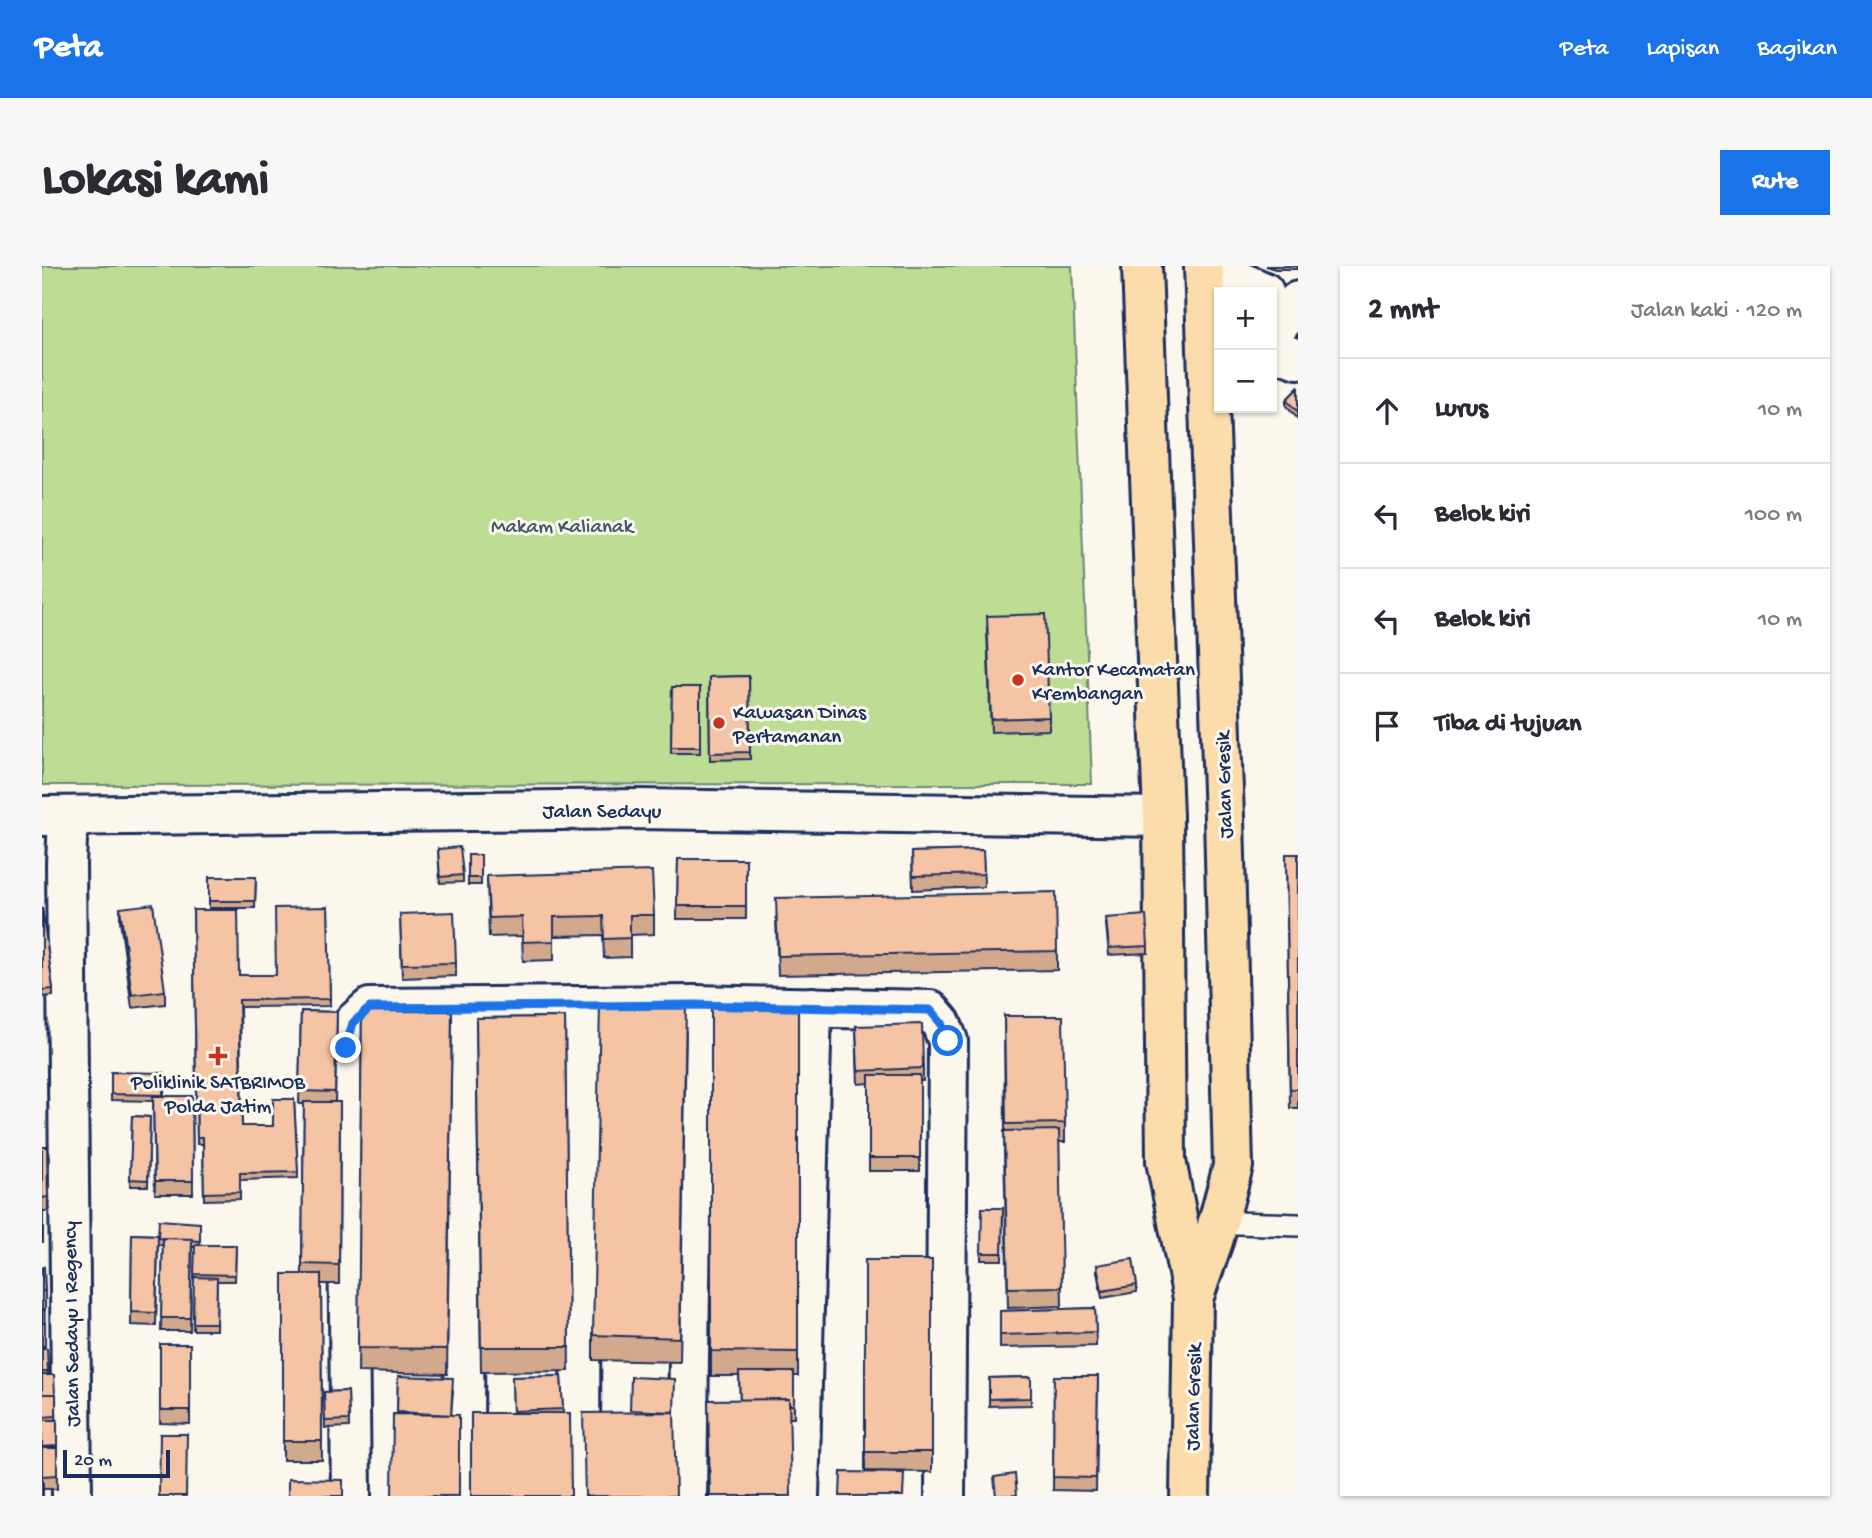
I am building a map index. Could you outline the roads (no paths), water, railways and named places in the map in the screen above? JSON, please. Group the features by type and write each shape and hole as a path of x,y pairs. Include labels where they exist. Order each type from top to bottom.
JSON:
{"highway":[{"name":"Jalan Gresik","path":"1142,266 1163,817 1166,1161 1193,1298 1190,1496"},
{"name":"Jalan Gresik","path":"1204,266 1214,388"},
{"name":"Jalan Gresik","path":"1193,1298 1219,1222 1233,1166 1215,413"}],"street":[{"path":"1204,266 1280,305"},
{"path":"1277,352 1298,359"},
{"name":"Jalan Sedayu","path":"55,816 639,808 1163,817"},
{"name":"Jalan Sedayu I Regency","path":"55,816 66,878 72,1496"},
{"path":"687,1496 694,1005"},
{"path":"351,1496 346,1048 353,1023 370,1008 694,1005 930,1010 941,1023 948,1041 945,1496"},
{"path":"580,1496 581,1006"},
{"path":"799,1496 812,1007"},
{"path":"464,1496 465,1008"}],"lane":[{"path":"1178,1223 1298,1225"}],"place":[{"name":"Kantor Kecamatan Krembangan","path":"1018,680"},
{"name":"Kawasan Dinas Pertamanan","path":"719,723"},
{"name":"Poliklinik SATBRIMOB Polda Jatim","path":"218,1056"}],"park label":[{"name":"Makam Kalianak","path":"562,525"}]}
